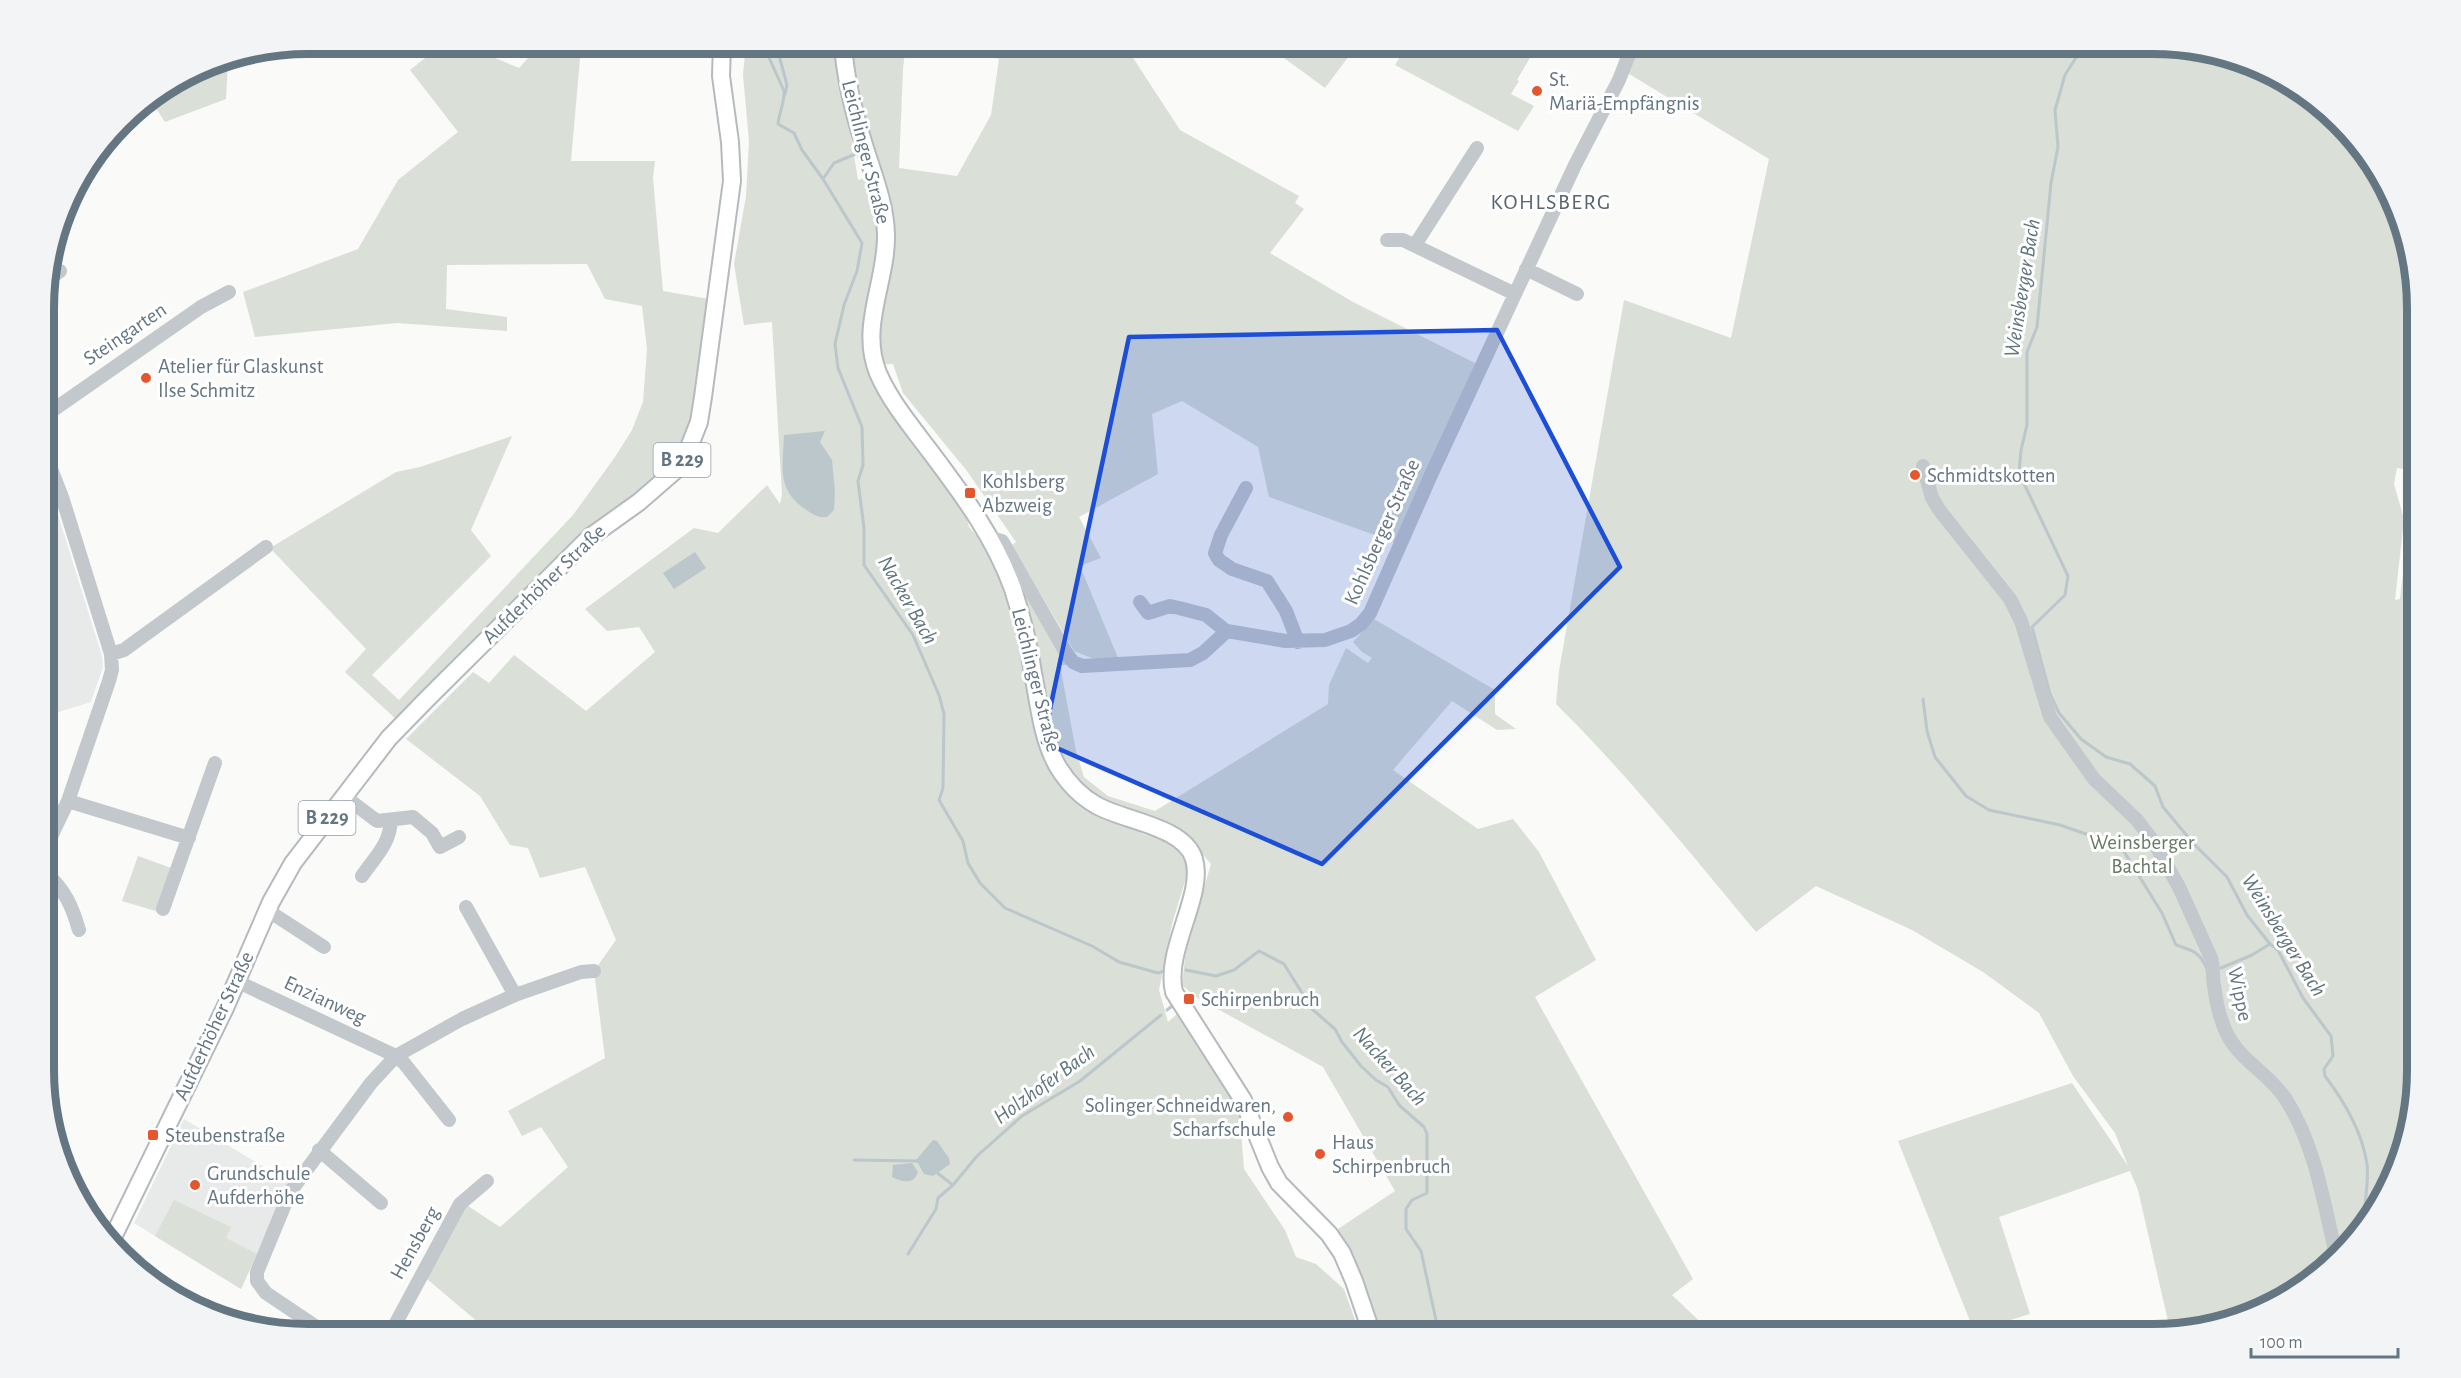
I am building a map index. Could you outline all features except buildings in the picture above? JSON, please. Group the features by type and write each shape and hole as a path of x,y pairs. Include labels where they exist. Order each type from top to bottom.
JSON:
{"main road":[{"name":"Aufderhöher Straße","path":"114,1234 208,1044 267,910 293,863 389,738 590,537 662,484 676,469 688,450 699,422 702,405 732,181 730,142 721,76 722,54"},
{"name":"Leichlinger Straße","path":"845,54 857,122 877,185 885,226 883,271 871,327 870,341 874,362 893,401 991,538 1012,587 1025,628 1043,726 1051,752 1061,772 1076,791 1098,807 1166,832 1184,844 1191,852 1195,862 1195,880 1178,942 1173,978 1174,992 1243,1100 1274,1175 1285,1191 1329,1234 1342,1253 1369,1324"}],"street":[{"name":"Kohlsberger Straße","path":"1226,631 1298,642 1337,638 1358,627 1370,613 1418,502 1526,269 1575,165 1619,80 1629,54"},
{"path":"1415,245 1477,148"},
{"path":"1387,240 1403,240 1415,245 1515,294"},
{"path":"1526,269 1577,294"},
{"path":"56,274 60,271"},
{"name":"Steingarten","path":"54,409 201,307 230,292"},
{"name":"Wippe","path":"1923,466 1932,498 1940,511 2005,592 2018,613 2050,717 2094,779 2140,823 2180,887 2214,968 2213,982 2227,1034 2240,1052 2284,1096 2305,1137 2335,1248"},
{"path":"54,476 111,654 112,670 68,801 54,830"},
{"path":"1246,488 1221,535 1215,555 1232,569 1267,581 1286,611 1298,642"},
{"path":"991,538 1002,541 1065,651 1076,664 1088,666 1190,660 1203,653 1226,631 1206,615 1170,606 1148,613 1140,602"},
{"path":"111,654 124,650 266,547"},
{"path":"163,909 215,763"},
{"path":"344,796 374,820 413,817 432,833 440,847 459,837"},
{"path":"68,801 189,838"},
{"path":"362,876 387,842 391,820"},
{"path":"54,881 65,892 79,930"},
{"path":"466,907 515,995"},
{"path":"267,910 324,946"},
{"path":"311,1324 266,1293 257,1281 257,1272 290,1192 371,1083 396,1056 462,1019 515,995 581,972 594,971"},
{"name":"Enzianweg","path":"236,981 396,1056 449,1120"},
{"path":"320,1150 381,1203"},
{"name":"Hensberg","path":"395,1324 460,1204 487,1180"}],"highlighted area":[{"path":"1497,330 1620,567 1322,864 1043,742 1129,337"}],"shaded area":[{"path":"825,431 820,442 832,460 835,492 834,510 827,517 813,514 796,501 789,493 783,476 784,435"},
{"path":"54,502 102,656 103,667 91,702 54,714"},
{"path":"695,552 706,568 674,589 663,573"},
{"path":"184,1119 289,1182 241,1289 134,1223"},
{"path":"933,1140 937,1141 949,1158 950,1164 933,1176 924,1174 916,1160"},
{"path":"912,1163 918,1172 914,1179 904,1181 892,1177 893,1165"}],"green space":[{"path":"430,54 485,54 519,68 532,54 580,54 571,161 655,161 653,178 663,291 709,299 695,414 678,457 398,721 345,672 366,649 270,548 396,472 420,467 512,436 471,530 491,556 372,675 399,700 573,515 615,457 632,430 643,402 647,349 642,306 605,299 587,264 447,265 446,309 507,317 507,331 397,323 255,337 243,292 358,249 398,180 458,132 410,70"},
{"path":"745,54 838,54 858,180 882,173 866,118 852,54 905,54 899,168 957,176 991,115 999,59 985,54 1131,54 1180,130 1299,196 1295,203 1304,209 1270,253 1353,302 1477,364 1394,542 1269,497 1258,447 1182,401 1152,414 1158,474 1079,517 1101,558 1080,566 1118,658 1094,659 1074,651 1012,545 1016,542 967,471 903,393 893,364 867,365 879,396 965,511 969,527 984,544 1002,574 1044,762 1059,784 1081,802 1143,834 1170,843 1186,859 1186,878 1172,924 1159,990 1168,1022 1177,1014 1239,1106 1244,1169 1285,1230 1296,1257 1316,1264 1344,1289 1356,1324 480,1324 427,1279 465,1204 500,1227 568,1167 541,1127 522,1136 508,1111 605,1058 594,971 616,940 585,867 540,878 528,848 510,845 480,796 406,739 473,672 489,683 514,655 586,711 655,652 639,627 607,631 585,609 694,528 718,533 767,485 780,504 782,495 772,322 744,325 734,264 746,196 749,141 743,75"},
{"path":"1279,54 1350,54 1325,88"},
{"path":"1402,54 1532,54 1511,94 1534,106 1518,131 1395,65"},
{"name":"Weinsberger Bachtal","path":"1632,54 2153,54 2186,56 2235,67 2250,73 2308,106 2333,128 2355,153 2381,196 2394,226 2402,258 2407,308 2407,470 2397,468 2394,484 2404,519 2395,600 2400,599 2407,539 2407,1070 2405,1103 2394,1152 2388,1167 2355,1225 2333,1250 2308,1272 2265,1298 2235,1311 2203,1319 2168,1323 2138,1190 2130,1171 1999,1217 2030,1314 1997,1324 1971,1324 1898,1141 2072,1083 2128,1166 2115,1133 2073,1076 2039,1013 1983,972 1912,930 1816,886 1756,932 1634,787 1556,704 1559,671 1624,300 1731,338 1769,159 1626,72"},
{"path":"228,67 226,99 165,122 154,105 196,80"},
{"path":"1020,585 1067,665 1060,665 1076,751 1084,777 1108,796 1155,811 1328,704 1329,685 1346,648 1368,663 1372,658 1362,652 1353,642 1374,619 1495,690 1495,714 1516,729 1497,730 1452,701 1393,770 1478,829 1513,819 1539,852 1596,960 1535,997 1693,1279 1672,1295 1702,1324 1374,1324 1338,1229 1395,1191 1323,1067 1194,996 1182,985 1186,949 1211,864 1187,836 1118,809 1088,793 1067,770 1053,745"},
{"path":"138,856 174,869 159,912 122,901"},
{"path":"174,1200 231,1227 226,1238 257,1254 241,1289 155,1236"}],"waterway":[{"name":"Nacker Bach","path":"767,54 784,91 778,124 794,133 802,150 823,179 862,243 857,271 844,305 835,344 838,368 862,427 863,465 858,481 864,528 864,565 913,635 939,695 944,714 943,788 939,800 963,841 968,863 980,883 1005,908 1092,946 1119,962 1158,973 1165,971"},
{"path":"779,54 787,85 785,94"},
{"name":"Weinsberger Bach","path":"2081,54 2065,75 2055,110 2058,147 2051,183 2037,327 2027,352 2027,425 2021,450 2019,473 2068,576 2065,595 2032,627 2050,694 2059,713 2081,739 2106,757 2130,764 2155,786 2163,807 2193,843 2227,877 2247,915 2270,944 2278,950 2303,998 2331,1036 2333,1056 2324,1069 2325,1076 2351,1117 2365,1152 2367,1185 2364,1211"},
{"path":"823,179 834,163 858,153"},
{"path":"1923,699 1927,731 1935,757 1966,796 1989,810 2060,825 2103,840 2123,850 2162,913 2176,945 2195,952 2207,969"},
{"path":"2221,968 2252,955 2270,944"},
{"name":"Nacker Bach","path":"1186,970 1216,976 1234,970 1259,951 1284,964 1312,1009 1335,1029 1361,1066 1376,1080 1388,1087 1399,1105 1424,1127 1427,1134 1427,1193 1412,1200 1406,1209 1406,1229 1421,1251 1437,1324"},
{"name":"Holzhofer Bach","path":"1167,1010 1172,1006"},
{"name":"Holzhofer Bach","path":"936,1172 953,1185 977,1156 1022,1116 1080,1081 1161,1015"},
{"name":"Holzhofer Bach","path":"854,1160 918,1161"},
{"name":"Holzhofer Bach","path":"908,1254 936,1209 938,1198 953,1185"}],"place":[{"name":"St. Mariä-Empfängnis","path":"1537,91"},
{"name":"Atelier für Glaskunst Ilse Schmitz","path":"146,378"},
{"name":"Schmidtskotten","path":"1915,475"},
{"name":"Kohlsberg Abzweig","path":"970,493"},
{"name":"Schirpenbruch","path":"1189,999"},
{"name":"Solinger Schneidwaren, Scharfschule","path":"1288,1117"},
{"name":"Steubenstraße","path":"153,1135"},
{"name":"Haus Schirpenbruch","path":"1320,1154"},
{"name":"Grundschule Aufderhöhe","path":"195,1185"}],"district":[{"name":"KOHLSBERG","path":"1551,202"}]}
